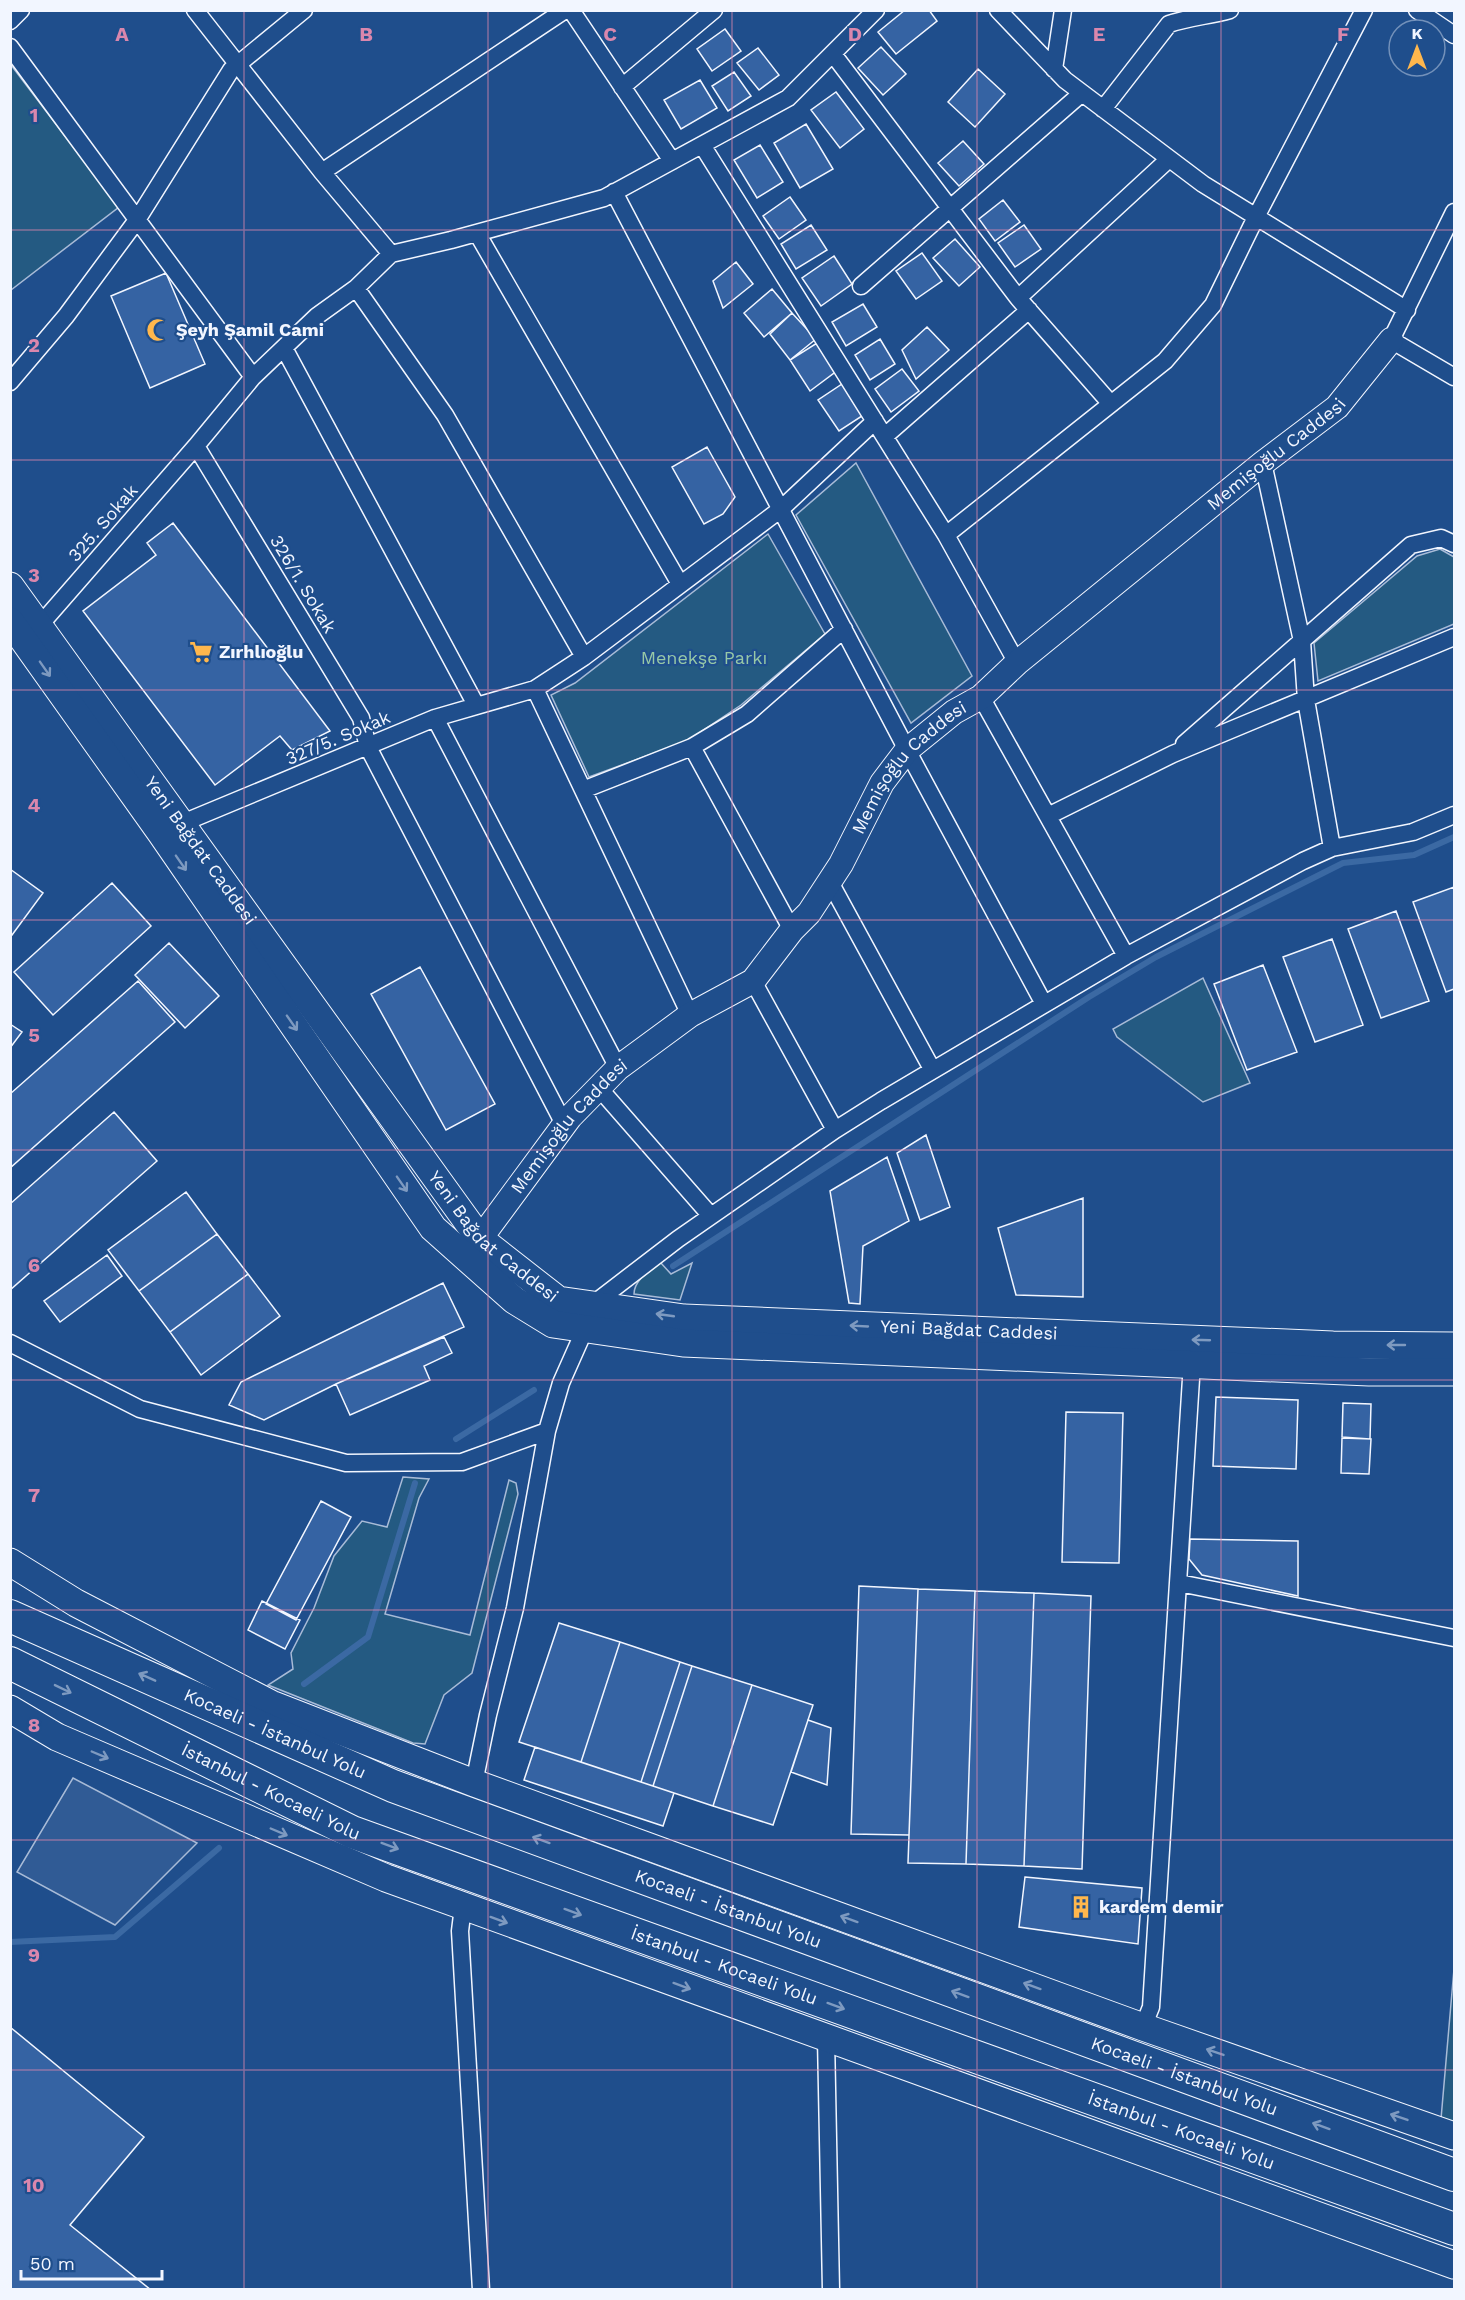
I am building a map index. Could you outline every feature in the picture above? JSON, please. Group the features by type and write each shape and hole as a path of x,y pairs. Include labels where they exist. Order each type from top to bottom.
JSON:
{"highway":[{"name":"Kocaeli - İstanbul Yolu","path":"10,1616 393,1786 1455,2175"},
{"name":"İstanbul - Kocaeli Yolu","path":"10,1663 352,1832 1455,2229"}],"main road":[{"name":"Yeni Bağdat Caddesi","path":"10,586 40,625 170,828 433,1228 514,1300 554,1324 588,1317 696,1318 1333,1345 1455,1346"},
{"name":"Yeni Bağdat Caddesi","path":"10,621 170,828 480,1239 558,1300 588,1317 683,1343 1369,1372 1455,1372"},
{"path":"10,1562 76,1603 272,1704 474,1783 1143,2026 1455,2136"},
{"path":"10,1709 57,1737 386,1878 1455,2265"}],"street":[{"path":"10,21 21,10"},
{"path":"195,10 236,66 391,254 604,198 788,98 876,10"},
{"path":"10,382 66,316 137,220 231,70 304,10"},
{"path":"322,172 565,10"},
{"path":"571,10 672,161"},
{"path":"622,87 714,10"},
{"path":"998,10 1054,69 1082,93 1203,184 1407,310"},
{"path":"1054,69 1063,10"},
{"path":"1103,109 1169,24 1185,18 1210,16 1230,10"},
{"path":"946,535 1165,361 1213,305 1256,217 1364,10"},
{"path":"1417,10 1455,35"},
{"path":"10,47 253,377"},
{"path":"833,54 1024,304 1111,404"},
{"path":"861,286 1082,93"},
{"path":"702,145 946,535 1017,663"},
{"path":"885,436 1024,304 1169,159"},
{"path":"614,192 907,750 1044,1004"},
{"path":"1455,212 1391,340 1455,377"},
{"path":"477,233 680,584"},
{"name":"325. Sokak","path":"40,625 253,377 317,316 356,288 391,254"},
{"path":"356,288 445,415 584,657"},
{"name":"Memişoğlu Caddesi","path":"480,1239 564,1124 618,1068 690,1015 753,981 792,930 809,913 830,882 882,783 907,750 954,712 981,697 1017,663 1263,463 1337,407 1391,340"},
{"path":"284,348 476,705"},
{"name":"327/5. Sokak","path":"170,828 435,718 535,689 584,657 781,509 875,421"},
{"name":"326/1. Sokak","path":"196,446 361,718 368,747 564,1124"},
{"path":"1263,463 1302,641 1306,700 1332,848"},
{"path":"1173,754 1412,545 1441,538 1455,544"},
{"path":"583,790 692,747 747,714 844,629"},
{"path":"1048,816 1173,754 1455,637"},
{"path":"535,689 690,1015"},
{"path":"981,697 1126,956"},
{"path":"435,718 618,1068"},
{"path":"692,747 792,930"},
{"path":"474,1783 488,1715 515,1608 547,1431 561,1383 588,1317 678,1239 835,1131 932,1069 1126,956 1303,861 1332,848 1413,832 1455,815"},
{"path":"830,882 932,1069"},
{"path":"753,981 835,1131"},
{"path":"599,1088 711,1216"},
{"path":"10,1344 140,1409 346,1463 462,1462 547,1431"},
{"path":"1143,2026 1151,2007 1192,1363"},
{"path":"1179,1583 1455,1638"},
{"path":"463,1907 460,1931 481,2289"},
{"path":"826,2038 831,2289"}],"green space":[{"path":"11,65 119,207 11,290"},
{"path":"856,463 972,676 911,723 796,515"},
{"name":"Menekşe Parkı","path":"768,534 825,634 741,705 687,741 589,777 551,695 575,683"},
{"path":"1440,549 1454,557 1454,624 1318,681 1314,643 1417,556"},
{"path":"1203,978 1250,1083 1203,1102 1117,1037 1113,1029"},
{"path":"660,1262 671,1274 692,1263 680,1300 634,1294 640,1280"},
{"path":"403,1477 429,1479 419,1498 385,1614 470,1635 509,1480 516,1483 518,1494 472,1673 444,1695 425,1744 413,1743 268,1685 293,1669 291,1653 314,1608 334,1556 362,1521 387,1527"},
{"path":"1454,1969 1454,2123 1441,2119"}],"shaded area":[{"path":"73,1778 197,1843 115,1925 17,1872"}],"building":[{"path":"905,10 929,10 937,21 896,54 878,32"},
{"path":"725,29 741,51 712,71 697,49"},
{"path":"881,47 906,74 883,95 858,68"},
{"path":"758,48 779,75 759,90 737,63"},
{"path":"978,69 1005,94 975,127 948,102"},
{"path":"734,72 751,96 728,111 712,86"},
{"path":"700,80 717,108 681,129 664,100"},
{"path":"836,92 864,129 840,148 811,110"},
{"path":"806,124 833,169 800,188 774,143"},
{"path":"963,141 984,164 959,186 938,163"},
{"path":"760,145 783,182 757,198 734,160"},
{"path":"790,197 806,220 779,239 763,216"},
{"path":"1003,200 1020,222 995,241 979,219"},
{"path":"811,225 827,250 796,269 781,244"},
{"path":"1024,225 1041,249 1015,267 998,243"},
{"path":"955,239 980,267 959,286 933,258"},
{"path":"922,253 942,281 916,299 896,271"},
{"path":"834,256 852,284 821,306 802,278"},
{"path":"736,262 753,284 723,308 713,281"},
{"name":"Şeyh Şamil Cami","path":"166,273 205,364 150,388 111,296"},
{"path":"772,289 792,313 764,337 744,313"},
{"path":"863,304 877,327 846,346 832,322"},
{"path":"792,313 816,339 790,360 770,334"},
{"path":"927,327 949,350 916,379 902,350"},
{"path":"880,339 895,364 870,380 855,355"},
{"path":"817,343 838,370 810,391 790,360"},
{"path":"902,369 919,391 891,412 875,389"},
{"path":"842,384 862,416 839,431 818,400"},
{"path":"707,447 735,497 723,514 704,524 672,467"},
{"path":"173,523 330,731 292,750 280,736 215,785 83,611 156,555 147,543"},
{"path":"10,869 43,893 12,935 10,934"},
{"path":"112,883 151,926 53,1015 14,972"},
{"path":"1454,887 1454,989 1446,992 1413,902"},
{"path":"1396,911 1429,1001 1381,1018 1348,929"},
{"path":"1332,939 1363,1025 1315,1042 1283,957"},
{"path":"169,943 219,996 185,1028 135,975"},
{"path":"1263,965 1297,1052 1247,1070 1214,984"},
{"path":"420,967 495,1104 446,1130 371,994"},
{"path":"138,981 175,1022 10,1168 10,1094"},
{"path":"10,1024 22,1032 10,1048"},
{"path":"114,1112 157,1161 10,1290 10,1204"},
{"path":"926,1135 950,1207 920,1220 897,1153"},
{"path":"887,1157 909,1221 863,1246 860,1304 849,1303 830,1191"},
{"path":"186,1192 217,1234 139,1291 108,1250"},
{"path":"1083,1198 1083,1297 1016,1295 998,1228"},
{"path":"217,1234 248,1274 170,1332 139,1291"},
{"path":"107,1255 122,1276 60,1322 44,1301"},
{"path":"248,1274 280,1316 201,1375 170,1332"},
{"path":"443,1283 464,1327 336,1384 264,1420 229,1405 241,1382"},
{"path":"444,1337 452,1353 424,1366 430,1380 350,1415 336,1384"},
{"path":"1216,1397 1298,1400 1296,1469 1213,1466"},
{"path":"1343,1403 1371,1404 1370,1439 1342,1437"},
{"path":"1066,1412 1123,1413 1119,1563 1062,1562"},
{"path":"1342,1438 1371,1439 1369,1474 1341,1473"},
{"path":"321,1501 351,1517 296,1620 266,1604"},
{"path":"1190,1539 1298,1541 1298,1596 1202,1575 1189,1559"},
{"path":"859,1586 918,1589 909,1835 851,1834"},
{"path":"918,1589 975,1591 966,1864 908,1863"},
{"path":"975,1591 1034,1593 1024,1866 966,1864"},
{"path":"1034,1593 1091,1596 1082,1869 1024,1866"},
{"path":"262,1601 300,1620 285,1649 248,1630"},
{"path":"559,1623 620,1642 581,1762 519,1742"},
{"path":"620,1642 680,1662 641,1782 581,1762"},
{"path":"680,1662 692,1666 653,1786 641,1782"},
{"path":"692,1666 752,1685 713,1806 653,1786"},
{"path":"752,1685 813,1705 773,1825 713,1806"},
{"path":"808,1720 831,1728 827,1785 791,1772"},
{"path":"535,1747 674,1793 663,1826 524,1780"},
{"name":"kardem demir","path":"1025,1877 1142,1888 1138,1944 1019,1927"},
{"path":"10,2027 144,2137 70,2225 151,2290 10,2290"}],"waterway":[{"path":"673,1266 1089,997 1156,957 1343,863 1414,855 1454,837"},
{"path":"456,1439 534,1390"},
{"path":"304,1684 368,1637 415,1483"},
{"path":"10,1942 115,1937 219,1848"}],"place":[{"name":"Şeyh Şamil Cami","path":"158,330"},
{"name":"Zırhlıoğlu","path":"201,652"},
{"name":"kardem demir","path":"1081,1907"}]}
